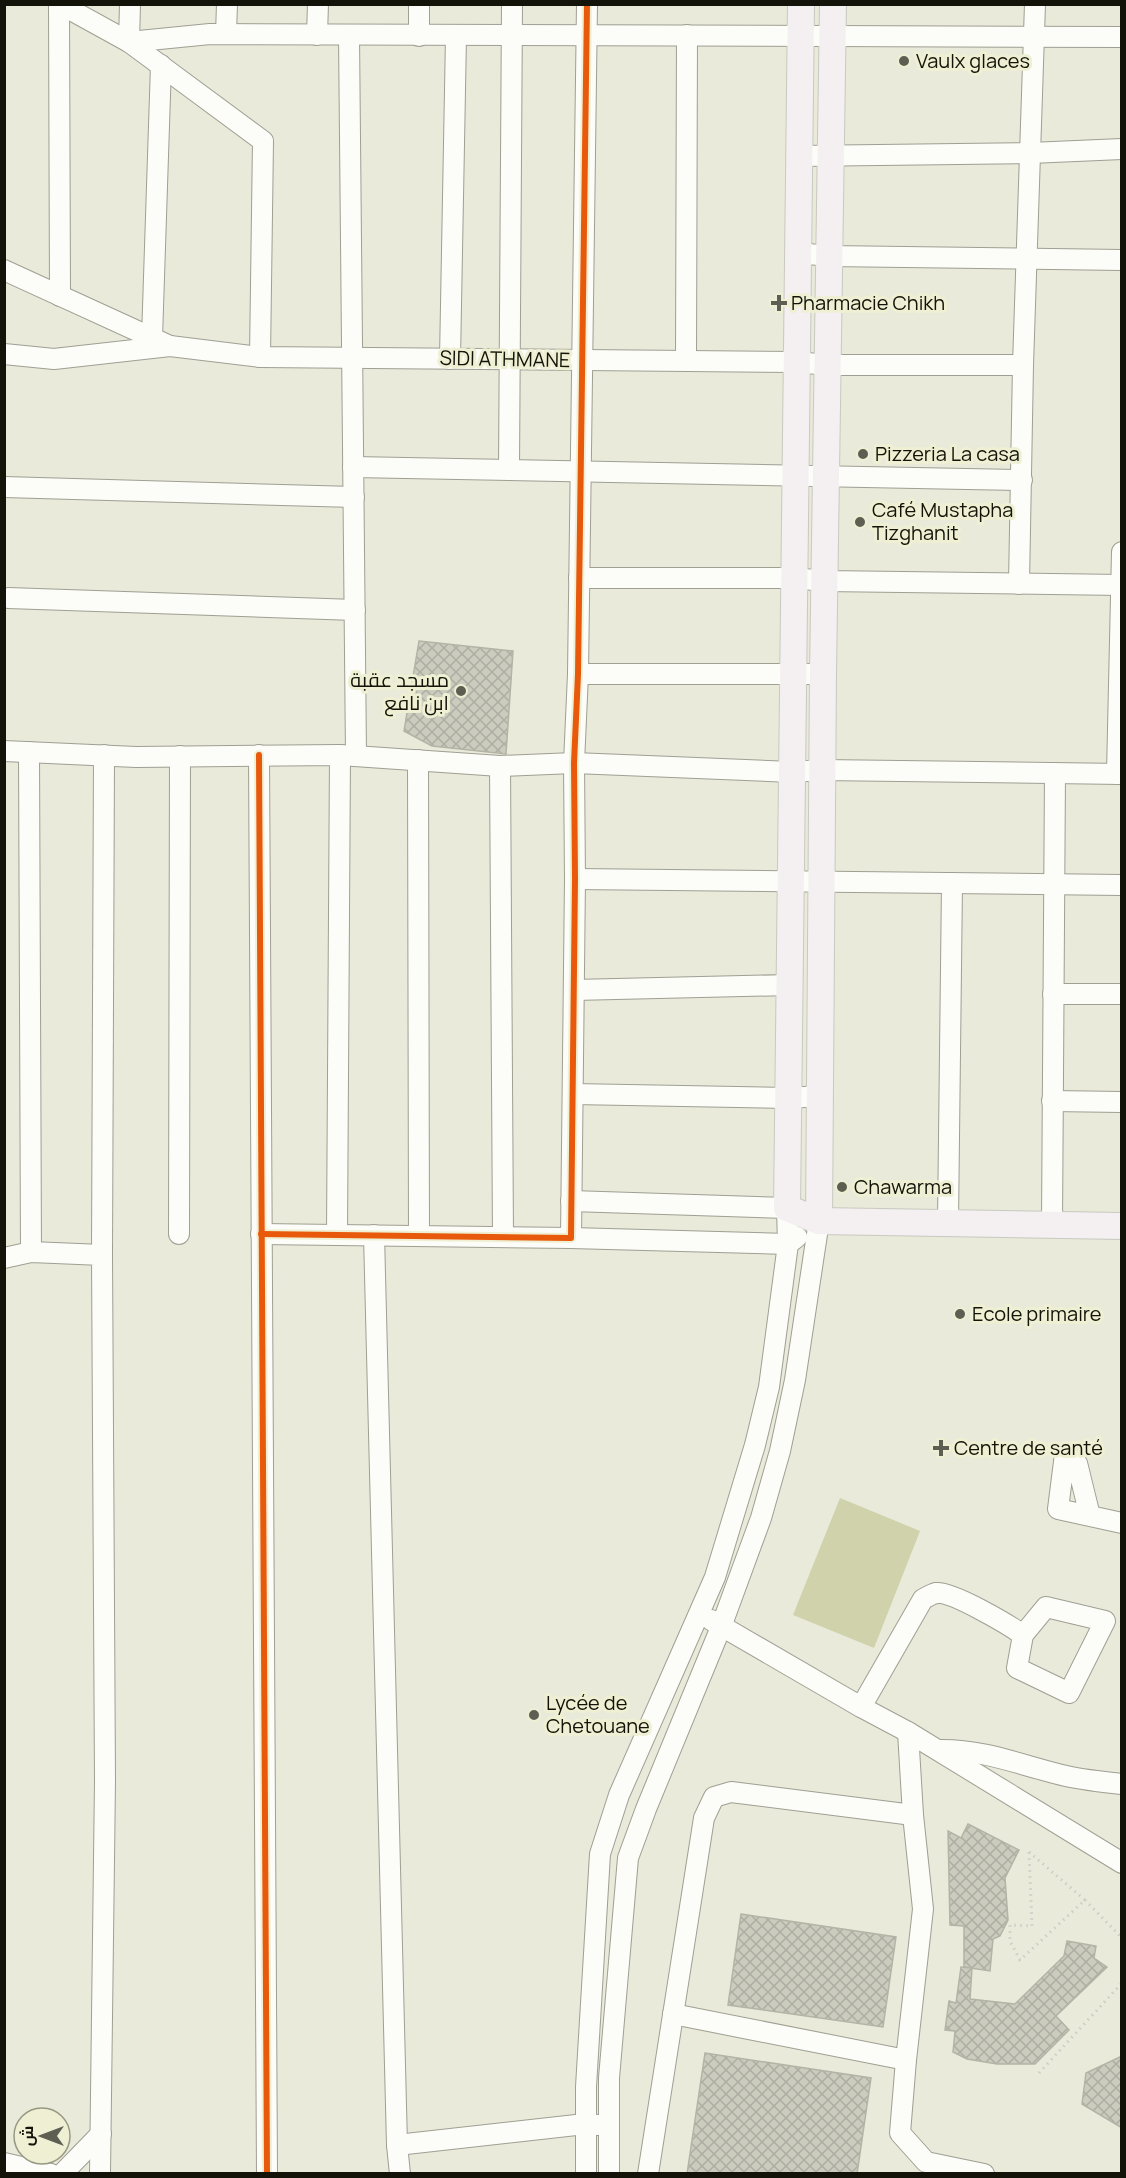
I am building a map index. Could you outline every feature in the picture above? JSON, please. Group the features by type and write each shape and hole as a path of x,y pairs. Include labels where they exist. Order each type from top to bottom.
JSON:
{"main road":[{"path":"801,4 787,1209 819,1221 1122,1226"},
{"path":"819,1221 824,582 833,4"}],"street":[{"path":"60,296 60,4 129,42 263,141 260,357"},
{"path":"129,42 130,4"},
{"path":"226,34 227,4"},
{"path":"317,35 318,4"},
{"path":"419,4 419,36"},
{"path":"509,470 512,4"},
{"path":"571,1238 574,764 578,674 587,4"},
{"path":"1019,584 1023,365 1035,4"},
{"path":"129,42 226,34 419,36 801,34 1034,38 1122,37"},
{"path":"337,1235 348,755 355,610 349,35"},
{"path":"686,361 687,35"},
{"path":"450,359 456,36"},
{"path":"4,354 54,359 161,342 160,65"},
{"path":"799,156 1030,153 1122,149"},
{"path":"798,253 829,256 1122,260"},
{"name":"SIDI ATHMANE","path":"4,270 161,342 260,357 797,362 827,365 1023,365"},
{"path":"4,283 27,280"},
{"path":"353,467 1022,480"},
{"path":"4,487 354,497"},
{"path":"4,751 180,756 348,755 500,766 574,764 792,772 822,770 1120,774 1122,552"},
{"path":"579,578 794,578 824,582 1121,585"},
{"path":"8,598 355,610"},
{"path":"578,674 823,674"},
{"path":"29,752 31,1252"},
{"path":"100,2174 105,1781 102,1255 104,755"},
{"path":"259,755 267,2174"},
{"path":"178,1234 180,756"},
{"path":"418,760 419,1236"},
{"path":"500,766 502,1237"},
{"path":"1052,1224 1055,774"},
{"path":"575,879 1122,885"},
{"path":"948,1222 952,883"},
{"path":"574,990 789,986"},
{"path":"1053,994 1122,994"},
{"path":"573,1094 788,1098 821,1096"},
{"path":"1052,1101 1122,1102"},
{"path":"571,1201 787,1209 788,1244 769,1387 755,1445 715,1577 619,1795 600,1854 585,2124 586,2174"},
{"path":"261,1234 571,1238 788,1244 819,1221"},
{"path":"609,2174 609,2078 628,1858 721,1627 761,1518 780,1451 795,1380 819,1221"},
{"path":"374,1235 397,2145 400,2174"},
{"path":"4,1258 31,1252 102,1255"},
{"path":"755,1445 780,1451"},
{"path":"1090,1516 1122,1523"},
{"path":"861,1707 923,1599 935,1593 949,1595 1023,1635"},
{"path":"1046,1606 1105,1621 1069,1693 1017,1668 1023,1635 1046,1606"},
{"path":"699,1612 721,1627 908,1732 1122,1863"},
{"path":"908,1732 913,1815 923,1908 900,2133 922,2168 984,2174"},
{"path":"937,1750 961,1750 1014,1760 1065,1776 1122,1784"},
{"path":"648,2174 704,1818 714,1797 731,1792 913,1815"},
{"path":"600,1854 628,1858"},
{"path":"673,2014 906,2060"},
{"path":"397,2145 585,2124 609,2125"},
{"path":"62,2174 101,2134"},
{"path":"4,2163 51,2174"}],"path":[{"path":"1085,1900 1020,1960 1010,1941 1010,1925 1032,1926 1029,1852 1085,1900 1122,1938"},
{"path":"1039,2073 1122,1983"}],"green space":[{"path":"840,1498 920,1531 874,1648 793,1615"}],"building":[{"name":"مسجد عقبة ابن نافع","path":"419,641 513,651 506,754 432,746 404,731"},
{"path":"968,1824 1019,1850 1005,1878 1008,1920 1000,1936 993,1939 990,1971 964,1967 964,1926 950,1925 948,1831 961,1838"},
{"path":"741,1914 896,1937 883,2027 728,2005"},
{"path":"1067,1941 1096,1946 1094,1958 1107,1967 1056,2016 1069,2030 1035,2064 997,2064 967,2059 953,2052 955,2031 945,2030 949,2001 956,2003 961,1967 972,1968 970,1999 1015,2004 1064,1956"},
{"path":"705,2053 871,2078 857,2174 687,2174"},
{"path":"1122,2056 1122,2128 1082,2104 1086,2073"}],"cycle path":[{"path":"261,1234 571,1238 574,763 578,674 587,4"},
{"path":"259,755 267,2174"}],"place":[{"name":"Vaulx glaces","path":"904,61"},
{"name":"Pharmacie Chikh","path":"779,303"},
{"name":"Pizzeria La casa","path":"863,454"},
{"name":"Café Mustapha Tizghanit","path":"860,522"},
{"name":"مسجد عقبة ابن نافع","path":"461,691"},
{"name":"Chawarma","path":"842,1187"},
{"name":"Ecole primaire","path":"960,1314"},
{"name":"Centre de santé","path":"941,1448"},
{"name":"Lycée de Chetouane","path":"534,1715"}]}
